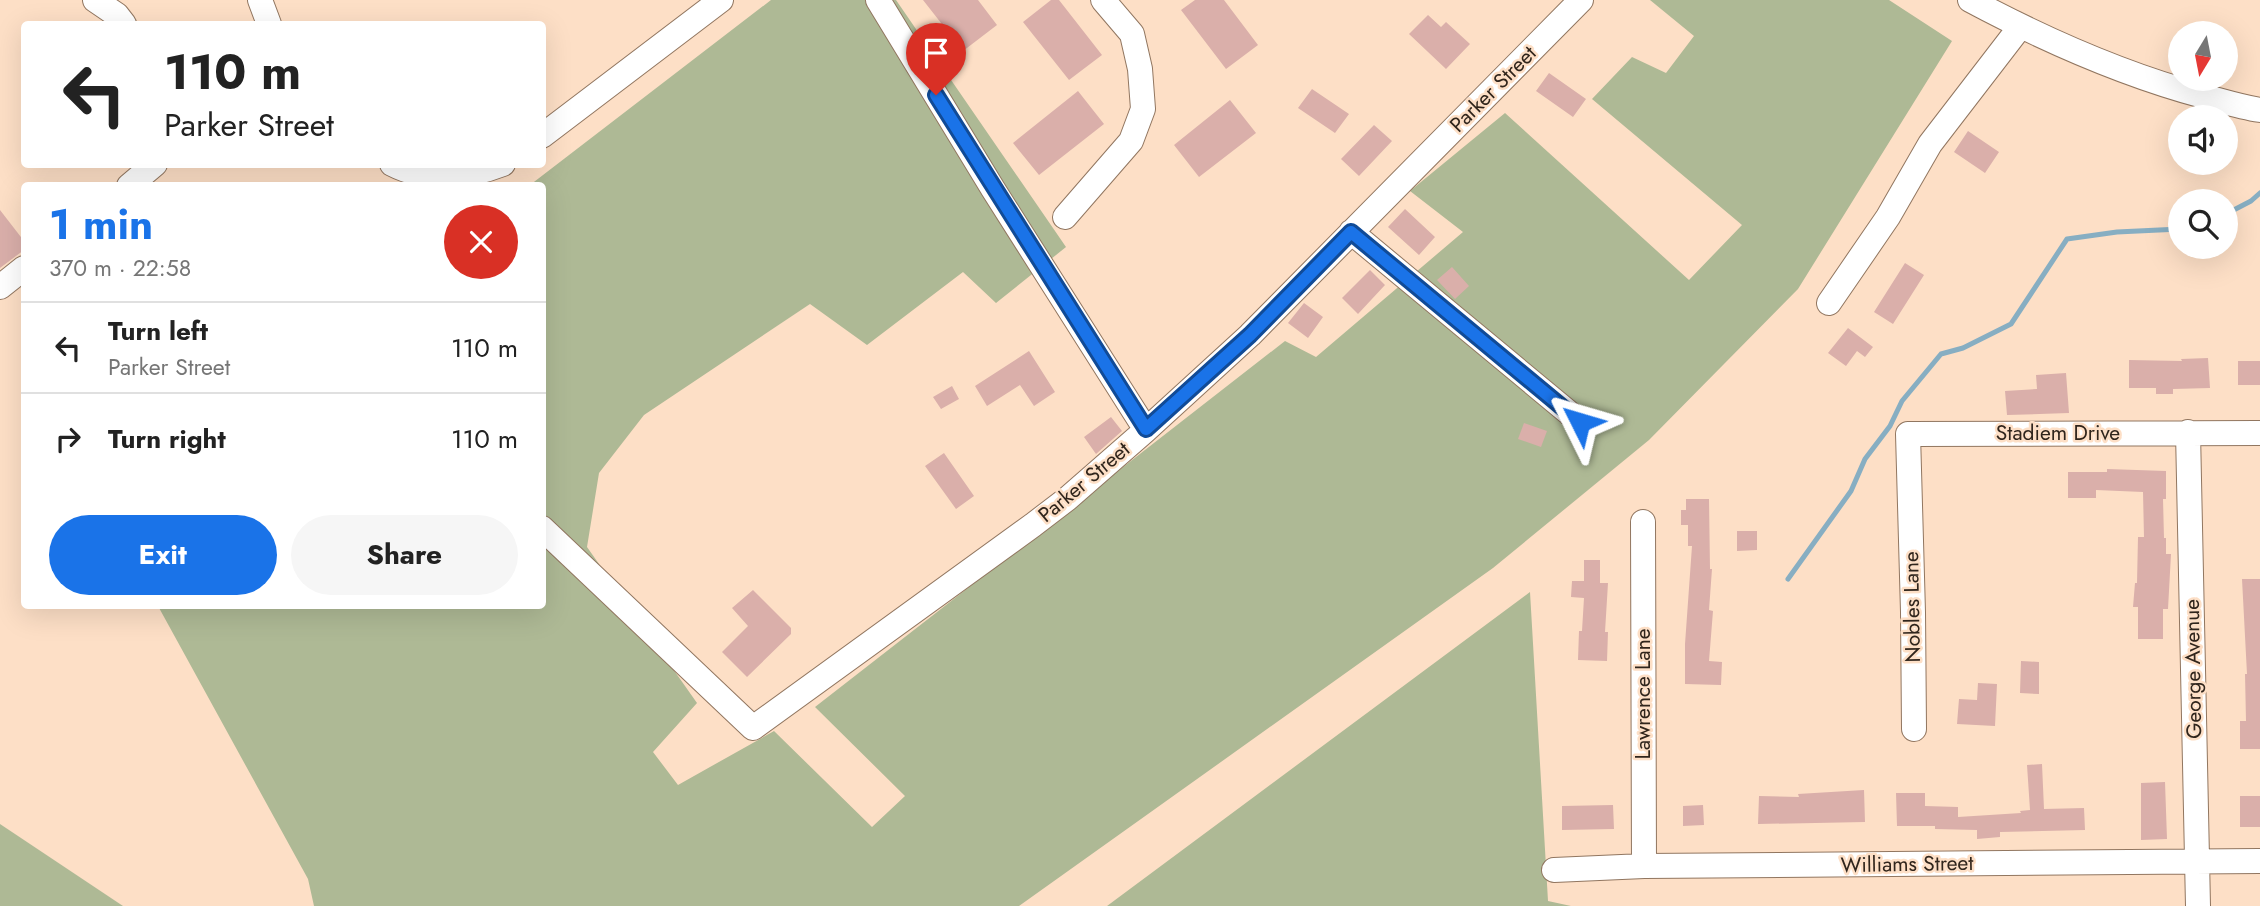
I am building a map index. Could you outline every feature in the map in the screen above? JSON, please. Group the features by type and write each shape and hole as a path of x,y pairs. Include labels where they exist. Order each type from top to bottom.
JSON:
{"street":[{"path":"95,0 122,21"},
{"path":"260,0 268,21"},
{"path":"546,133 721,0"},
{"path":"878,0 993,189 1146,429"},
{"path":"1065,217 1131,141 1143,109 1140,69 1132,34 1103,0"},
{"name":"Parker Street","path":"546,532 753,728 1067,499 1250,335 1581,0"},
{"path":"1970,0 2020,27 2129,74 2260,110"},
{"path":"1829,303 1888,217 1930,144 2020,27"},
{"path":"134,182 150,168"},
{"path":"403,168 439,176 462,176 492,168"},
{"path":"1351,232 1580,422"},
{"path":"0,287 21,270"},
{"name":"George Avenue","path":"2188,432 2198,906"},
{"name":"Stadiem Drive","path":"1909,485 1908,434 2260,433"},
{"name":"Nobles Lane","path":"1909,485 1914,729"},
{"name":"Lawrence Lane","path":"1643,522 1644,866"},
{"name":"Williams Street","path":"1554,870 1644,866 2260,861"}],"green space":[{"path":"771,0 896,0 1066,247 996,303 963,272 867,345 810,304 644,415 599,473 587,547 697,703 653,752 678,785 774,731 872,827 905,796 815,707 1285,341 1316,357 1463,232 1410,191 1505,113 1689,280 1742,225 1592,99 1632,57 1666,73 1694,36 1650,0 1889,0 1952,41 1798,289 1649,440 1493,568 1019,906 314,906 308,879 160,609 546,609 546,182 534,182"},
{"path":"1530,592 1548,901 1571,906 1107,906"},
{"path":"0,824 123,906 0,906"}],"building":[{"path":"923,0 978,0 997,25 963,51"},
{"path":"1051,0 1059,0 1102,55 1069,80 1023,22"},
{"path":"1195,0 1224,0 1258,45 1226,69 1181,10"},
{"path":"1428,15 1441,27 1446,22 1470,44 1446,69 1409,34"},
{"path":"1549,73 1586,99 1573,117 1536,91"},
{"path":"1312,89 1349,114 1335,133 1298,108"},
{"path":"1078,91 1104,124 1039,175 1013,143"},
{"path":"1230,100 1256,133 1199,177 1174,145"},
{"path":"1374,125 1392,141 1359,176 1341,159"},
{"path":"1968,131 1999,152 1985,173 1954,152"},
{"path":"1405,209 1435,237 1419,255 1388,227"},
{"path":"0,210 21,237 21,252 0,268"},
{"path":"1905,263 1924,275 1893,324 1874,312"},
{"path":"1452,267 1469,286 1455,299 1437,280"},
{"path":"1370,270 1385,285 1358,314 1342,298"},
{"path":"1304,303 1323,317 1308,338 1288,323"},
{"path":"1848,328 1873,347 1865,357 1857,351 1846,366 1828,353"},
{"path":"1029,351 1055,392 1034,406 1020,385 987,406 975,386"},
{"path":"2208,358 2210,388 2173,389 2173,394 2156,394 2156,388 2129,388 2129,360 2182,361 2181,359"},
{"path":"2238,361 2260,361 2260,385 2238,385"},
{"path":"2066,373 2069,413 2007,415 2005,391 2037,389 2036,375"},
{"path":"952,386 959,399 941,409 933,397"},
{"path":"1111,417 1122,431 1096,454 1084,437"},
{"path":"1524,423 1547,431 1541,447 1518,439"},
{"path":"944,453 974,496 956,509 925,466"},
{"path":"2107,469 2166,471 2166,499 2163,499 2164,538 2166,554 2171,554 2168,609 2163,609 2163,639 2138,639 2138,607 2133,607 2137,583 2138,537 2144,537 2143,492 2096,490 2096,498 2068,498 2068,472 2107,472"},
{"path":"1686,499 1709,499 1712,569 1709,610 1713,611 1709,661 1722,662 1721,685 1685,684 1692,546 1688,546 1688,525 1681,525 1681,510 1686,510"},
{"path":"1737,531 1757,531 1757,550 1737,551"},
{"path":"1584,560 1600,560 1600,583 1608,583 1605,632 1608,632 1607,661 1578,660 1584,598 1571,597 1572,581 1584,581"},
{"path":"2242,579 2260,579 2260,749 2240,749 2240,721 2246,721 2247,674"},
{"path":"753,590 791,628 791,634 747,677 722,652 748,626 732,608"},
{"path":"2021,661 2039,662 2039,694 2020,693"},
{"path":"1978,683 1997,684 1995,726 1957,724 1959,699 1977,700"},
{"path":"2042,764 2044,809 2084,808 2085,830 2000,832 2000,837 1977,839 1977,830 1897,826 1896,793 1925,793 1925,806 1958,807 1958,817 2021,813 2020,811 2030,810 2027,765"},
{"path":"2165,782 2167,839 2141,840 2141,783"},
{"path":"1864,790 1865,822 1758,824 1759,796 1799,797 1798,794"},
{"path":"2240,796 2260,796 2260,827 2240,827"},
{"path":"1613,805 1614,829 1562,830 1562,806"},
{"path":"1703,805 1704,825 1683,826 1683,806"}],"waterway":[{"path":"2238,208 2260,193"},
{"path":"1788,579 1851,491 1865,459 1890,426 1902,401 1941,354 1963,348 2011,324 2067,239 2117,232 2168,230"}],"route":[{"path":"936,95 1146,429 1250,335 1351,232 1580,422"}]}
